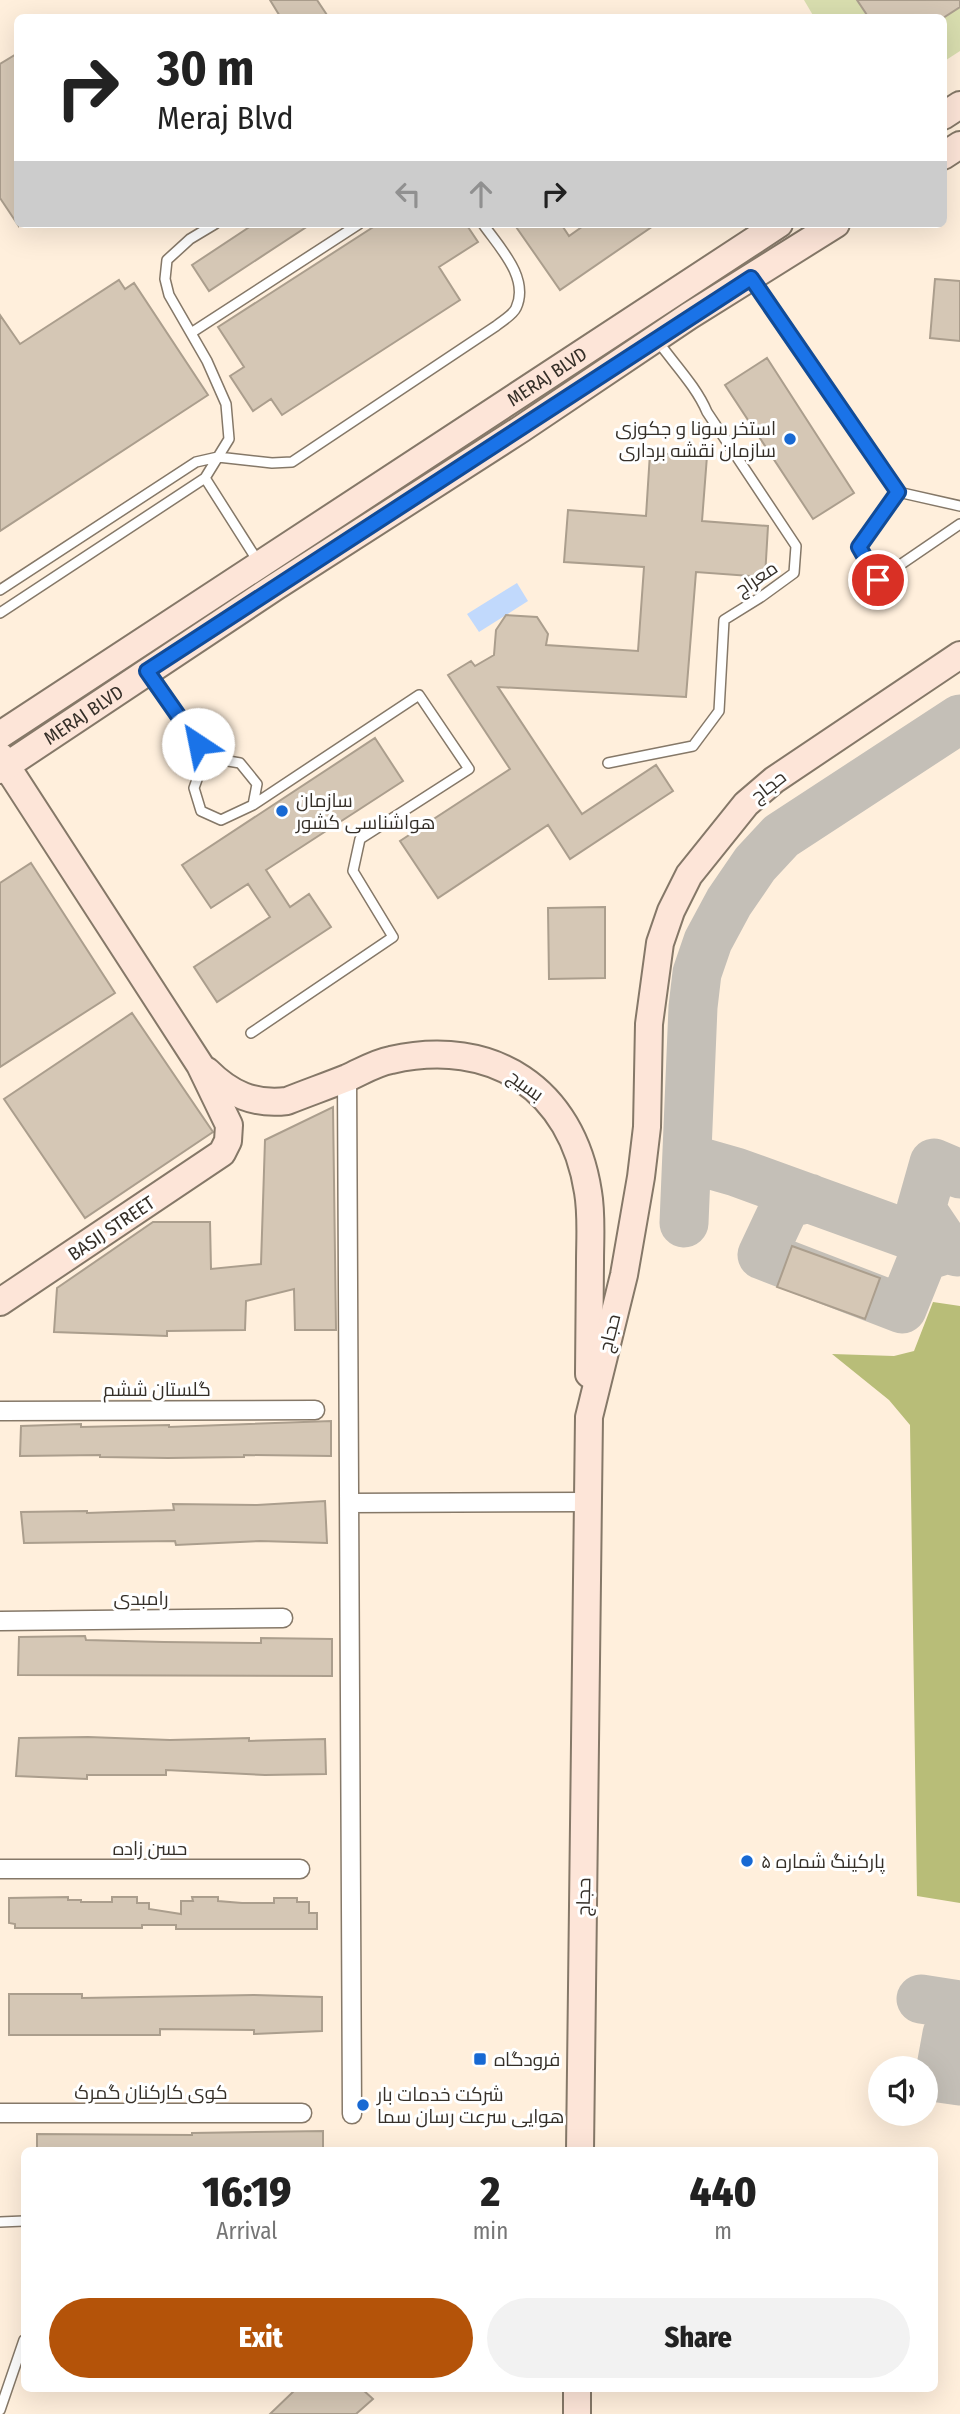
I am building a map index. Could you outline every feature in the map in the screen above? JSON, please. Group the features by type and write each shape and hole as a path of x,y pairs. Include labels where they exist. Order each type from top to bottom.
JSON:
{"main road":[{"name":"MERAJ BLVD","path":"0,735 773,228"},
{"name":"MERAJ BLVD","path":"2,764 830,228"},
{"path":"260,565 275,587"},
{"name":"حجاج","path":"577,2147 589,1417 624,1275 641,1177 647,1127 649,1024 660,943 689,875 746,804 774,780 960,655"},
{"path":"2,764 200,1065"},
{"name":"بسیج","path":"200,1065 223,1088 257,1101 273,1103 287,1101 390,1060 439,1055 492,1063 520,1076 542,1093 572,1136 589,1193 589,1417"},
{"name":"BASIJ STREET","path":"0,1303 222,1153 228,1141 229,1125 200,1065"},
{"path":"577,2392 577,2414"}],"street":[{"path":"347,1077 352,2114"},
{"name":"گلستان ششم","path":"0,1411 315,1409"},
{"path":"349,1503 587,1502"},
{"name":"رامبدی","path":"0,1620 283,1618"},
{"name":"حسن زاده","path":"0,1869 300,1870"},
{"name":"کوی کارکنان گمرک","path":"0,2113 302,2113"}],"lane":[{"path":"0,613 205,478 229,439 226,404 207,361 169,295 165,279 167,260 209,228"},
{"path":"191,333 353,228"},
{"path":"0,590 196,462 218,457 272,463 292,462 496,326 516,310 519,278 486,228"},
{"path":"751,278 898,492 960,506"},
{"name":"معراج","path":"608,763 693,747 719,711 724,620 794,573 796,546 708,412 699,393 656,338"},
{"path":"205,478 260,565"},
{"path":"898,492 859,547 878,580 960,524"},
{"path":"147,671 205,757 240,763 257,784 253,805"},
{"path":"205,757 194,788 201,811 221,820 253,805 419,695 469,769 360,839 353,871 393,937 251,1033"},
{"path":"0,2222 21,2221"},
{"path":"0,2410 21,2349"}],"shaded area":[{"path":"0,0 960,0 960,2414 0,2414"}],"green space":[{"path":"804,0 960,0 960,51 947,59 947,14 812,14"},
{"path":"933,1302 960,1306 960,1903 917,1896 910,1425 889,1400 832,1354 894,1356 914,1351"}],"water":[{"path":"517,583 528,601 479,632 467,614"}],"building":[{"path":"270,0 317,0 326,14 279,14"},
{"path":"857,0 960,0 960,7 947,15 866,14"},
{"path":"14,55 14,219 0,198 0,64"},
{"path":"248,228 305,228 209,291 192,265"},
{"path":"372,228 469,228 478,242 439,267 460,300 282,415 271,399 253,411 230,376 244,367 218,327"},
{"path":"517,228 564,228 569,236 580,228 650,228 560,290"},
{"path":"935,279 960,281 960,341 930,338"},
{"path":"119,280 125,289 134,283 208,395 0,531 0,315 20,344"},
{"name":"استخر سونا و جکوزی سازمان نقشه برداری","path":"767,358 854,493 813,519 725,385"},
{"path":"650,453 707,456 702,521 768,526 765,577 696,572 686,697 498,687 582,814 656,765 673,791 570,859 548,825 438,898 400,841 510,769 448,675 471,661 475,666 494,655 496,630 506,615 537,617 548,634 546,645 638,651 644,567 564,562 568,510 646,516"},
{"path":"375,738 403,781 266,870 290,907 309,894 331,927 217,1002 194,967 270,917 248,884 211,908 182,865"},
{"path":"31,863 115,993 0,1067 0,883"},
{"path":"605,907 605,978 549,979 548,908"},
{"path":"132,1013 213,1132 85,1218 4,1099"},
{"path":"333,1107 336,1330 295,1330 294,1289 246,1301 245,1330 167,1331 167,1336 54,1332 57,1288 153,1222 210,1222 211,1269 261,1264 265,1140"},
{"path":"792,1246 880,1278 865,1319 777,1287"},
{"path":"331,1421 331,1456 20,1456 21,1426 81,1424 81,1427 169,1427"},
{"path":"325,1501 327,1543 24,1543 21,1512 174,1510 173,1504 257,1505"},
{"path":"85,1636 86,1640 164,1642 261,1643 261,1638 332,1639 332,1676 18,1675 19,1637"},
{"path":"19,1738 170,1740 249,1738 249,1741 325,1739 326,1774 265,1775 166,1770 166,1775 87,1775 87,1779 16,1776"},
{"path":"68,1897 68,1900 81,1902 112,1902 112,1897 137,1897 137,1903 149,1903 149,1909 181,1914 181,1901 193,1901 192,1897 218,1897 218,1901 242,1903 274,1903 274,1898 297,1898 297,1902 309,1902 309,1913 317,1913 317,1929 176,1929 176,1925 142,1925 142,1928 15,1928 15,1924 9,1923 9,1898"},
{"path":"9,1994 82,1994 82,1998 254,1995 322,1997 322,2031 254,2034 254,2030 160,2029 160,2035 9,2035"},
{"path":"323,2131 323,2147 37,2147 37,2134"},
{"path":"293,2392 365,2392 373,2399 356,2414 270,2414"}],"taxiway":[{"path":"684,1223 693,1007 697,973 708,941 729,902 755,864 781,836 960,719"},
{"path":"687,1158 736,1172 957,1252"},
{"path":"809,1198 786,1204 762,1255 902,1309 923,1257 948,1249 921,1209 934,1163 960,1174"},
{"path":"921,1999 960,2005"},
{"path":"960,2019 947,2034 939,2078 960,2081"}],"place":[{"name":"استخر سونا و جکوزی سازمان نقشه برداری","path":"790,439"},
{"name":"سازمان هواشناسی کشور","path":"282,811"},
{"name":"پارکینگ شماره ۵","path":"747,1861"},
{"name":"فرودگاه","path":"480,2059"},
{"name":"شرکت خدمات بار هوایی سرعت رسان سما","path":"363,2105"}],"route":[{"path":"198,744 147,671 751,278 898,492 859,547 878,580"}]}
